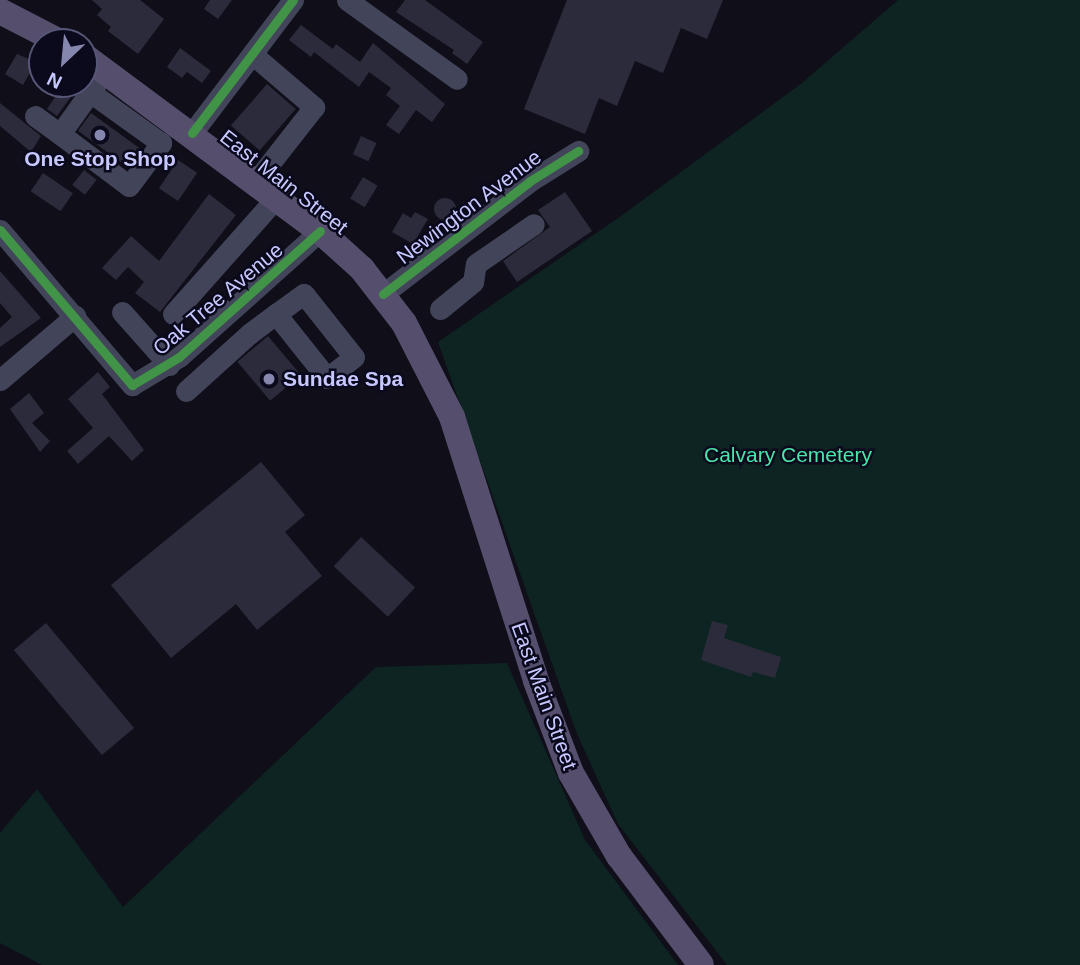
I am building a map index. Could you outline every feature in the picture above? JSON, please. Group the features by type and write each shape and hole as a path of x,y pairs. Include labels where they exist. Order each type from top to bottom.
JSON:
{"main road":[{"path":"0,11 33,28"},
{"name":"East Main Street","path":"105,70 320,231 383,294 418,345 448,407 536,681 571,773 619,856 701,965"}],"street":[{"path":"191,133 293,0"},
{"path":"347,0 457,79"},
{"path":"252,54 314,107 256,181"},
{"path":"105,70 108,106"},
{"path":"60,134 86,98"},
{"path":"35,116 130,186 161,143 98,98"},
{"path":"134,124 150,102"},
{"name":"Newington Avenue","path":"383,294 450,242 578,151"},
{"path":"173,314 277,197"},
{"path":"440,309 473,282 476,264 534,224"},
{"path":"0,230 75,316 0,380"},
{"name":"Oak Tree Avenue","path":"75,316 132,385 169,365 320,231"},
{"path":"450,242 476,264"},
{"path":"122,312 169,365"},
{"path":"186,391 276,314"}],"green space":[{"name":"Calvary Cemetery","path":"898,0 1080,0 1080,965 727,965 618,824 577,734 438,342 621,216 802,83"},
{"path":"507,663 585,840 678,965 42,965 0,943 0,833 37,789 123,907 376,667"}],"building":[{"path":"92,0 140,0 164,19 138,54 108,31 111,27 97,15 102,9"},
{"path":"210,0 232,0 218,19 204,9"},
{"path":"405,0 425,0 483,42 467,64 452,53 454,50 396,12"},
{"path":"567,0 723,0 707,39 681,28 663,73 635,61 617,106 599,98 585,134 524,109"},
{"path":"301,25 333,49 336,44 360,62 373,43 445,104 432,122 416,110 399,134 386,125 400,106 386,95 391,88 369,72 359,87 314,52 311,57 289,40"},
{"path":"180,48 211,71 202,83 187,72 182,78 167,67"},
{"path":"17,54 28,59 28,76 23,85 5,74"},
{"path":"267,84 296,109 260,150 231,126"},
{"path":"54,98 70,98 57,116 47,109"},
{"path":"0,103 41,136 31,152 0,126"},
{"path":"91,113 140,149 127,167 78,131"},
{"path":"361,136 377,143 368,161 353,154"},
{"path":"178,160 197,173 178,201 159,188"},
{"path":"84,170 97,180 85,195 72,185"},
{"path":"43,173 73,193 61,211 31,191"},
{"path":"363,177 378,186 365,207 350,198"},
{"path":"565,192 592,231 517,282 503,261 550,227 538,210"},
{"path":"209,194 236,215 160,312 135,293 144,282 128,267 116,280 102,268 131,236 159,261"},
{"path":"445,198 453,201 456,209 453,217 445,220 437,217 434,209 437,201"},
{"path":"415,212 428,219 413,244 392,232 403,213 411,218"},
{"path":"0,271 41,318 0,347 0,328 12,317 0,303"},
{"path":"268,336 301,375 270,401 237,362"},
{"path":"98,372 110,387 102,394 144,450 132,461 109,436 78,464 67,451 93,428 68,399"},
{"path":"29,393 44,413 32,423 50,441 40,452 10,409"},
{"path":"261,462 305,515 285,532 322,576 257,630 236,604 171,658 111,585"},
{"path":"361,537 415,587 388,617 334,566"},
{"path":"712,621 728,625 724,638 781,657 775,678 753,672 751,677 701,660"},
{"path":"46,623 134,728 102,755 14,650"}],"cycle path":[{"path":"192,133 293,0"},
{"path":"383,294 530,181 578,151"},
{"path":"0,230 132,385 179,357 320,231"}],"place":[{"name":"One Stop Shop","path":"100,135"},
{"name":"Sundae Spa","path":"269,379"}]}
